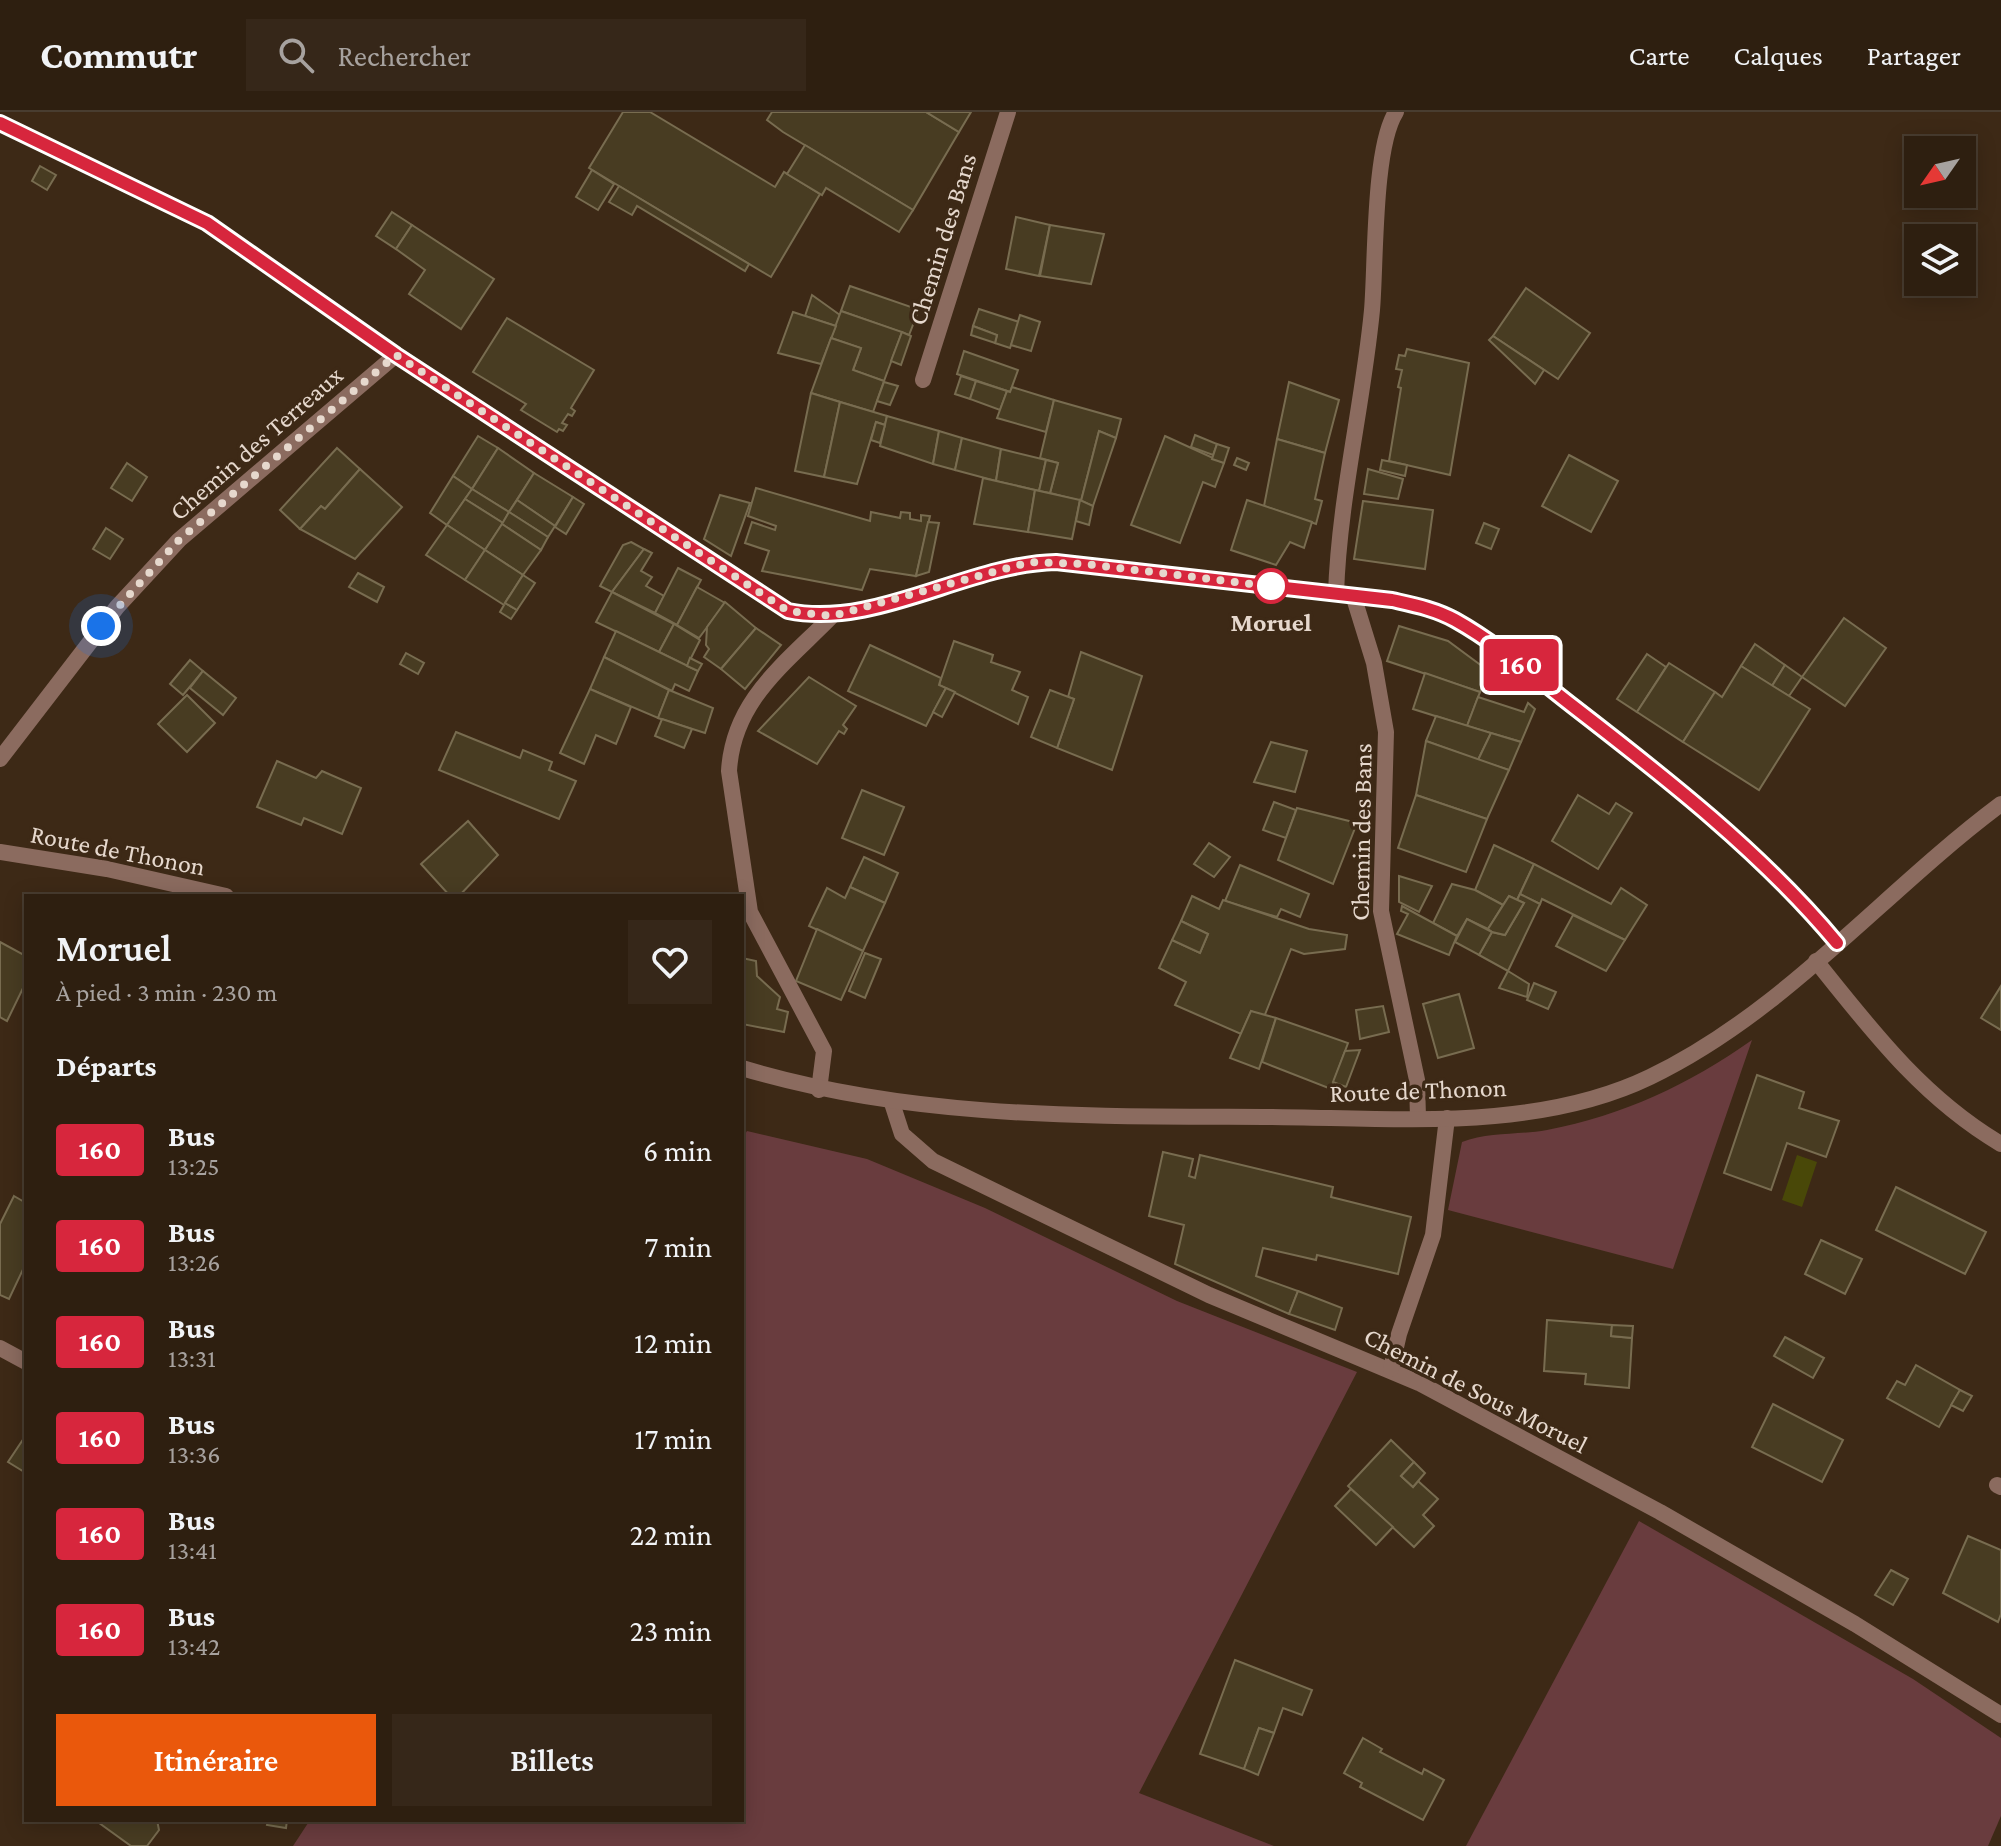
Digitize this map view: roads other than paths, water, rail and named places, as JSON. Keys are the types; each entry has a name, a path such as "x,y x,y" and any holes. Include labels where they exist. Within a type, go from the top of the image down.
{"street":[{"name":"Chemin des Bans","path":"923,380 1008,112"},
{"name":"Chemin des Bans","path":"1396,112 1387,142 1377,207 1372,309 1340,541 1345,595 1374,663 1386,732 1381,911 1417,1080 1418,1118"},
{"path":"0,123 207,223 396,355 768,601 788,611 832,616 1030,562 1086,564 1423,606 1481,635 1664,779 1782,883 1837,943"},
{"name":"Chemin des Terreaux","path":"0,759 93,635 179,540 396,355"},
{"path":"819,1090 824,1051 750,912 729,771 730,751 743,711 832,616"},
{"name":"Route de Thonon","path":"744,1069 819,1090 892,1103 1071,1116 1447,1118 1569,1103 1647,1078 1719,1038 1816,961 2001,804"},
{"name":"Route de Thonon","path":"0,852 107,869 217,894"},
{"path":"1816,961 1909,1074 1949,1109 2001,1144"},
{"name":"Chemin de Sous Moruel","path":"892,1103 897,1124 909,1143 955,1173 1209,1295 1391,1369 1660,1512 1855,1624 2001,1715"},
{"path":"1391,1369 1399,1334 1433,1235 1447,1118"},
{"path":"0,1348 24,1361"}],"place":[{"name":"Moruel","path":"1271,586"}]}
